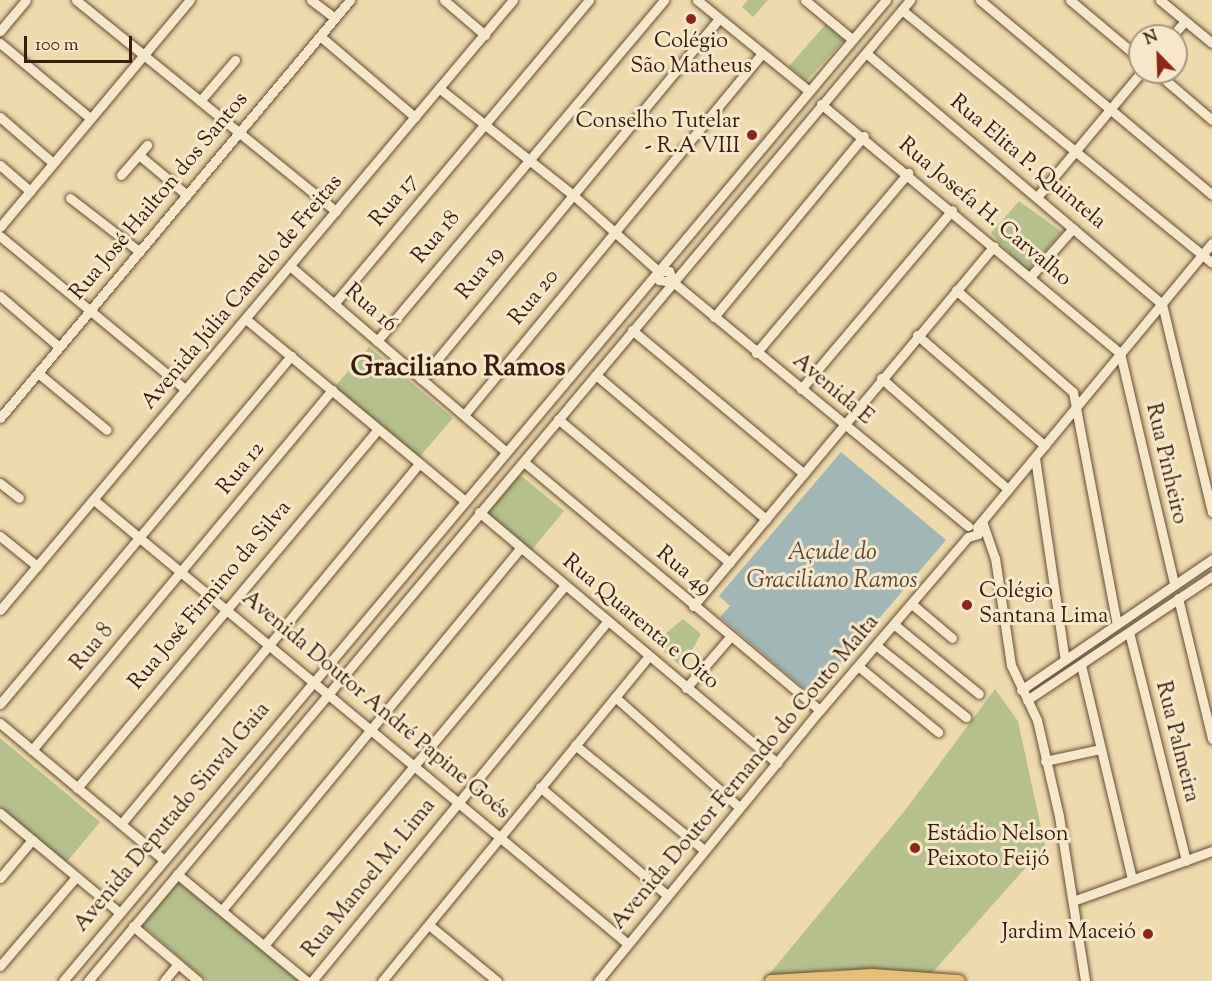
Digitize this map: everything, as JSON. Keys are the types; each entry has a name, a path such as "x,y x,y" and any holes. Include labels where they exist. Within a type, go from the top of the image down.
{"main road":[{"path":"771,981 871,975 959,981"}],"street":[{"path":"0,31 26,0"},
{"path":"76,0 336,211"},
{"path":"0,226 190,0"},
{"path":"311,0 335,18"},
{"name":"Rua José Hailton dos Santos","path":"0,418 350,0"},
{"path":"444,0 485,34"},
{"name":"Avenida Júlia Camelo de Freitas","path":"0,609 247,320 513,0"},
{"name":"Rua 17","path":"334,304 589,0"},
{"name":"Rua 18","path":"377,340 664,0"},
{"path":"697,0 809,91"},
{"name":"Avenida Deputado Sinval Gaia","path":"63,981 886,0"},
{"name":"Avenida Deputado Sinval Gaia","path":"88,981 910,0"},
{"path":"980,0 1112,107 1212,195"},
{"path":"1070,0 1128,48"},
{"path":"1160,0 1212,43"},
{"path":"808,1 853,39"},
{"path":"902,10 1074,151 1199,258 1212,263"},
{"name":"Rua 19","path":"421,379 719,19"},
{"path":"320,36 416,117"},
{"path":"0,43 90,118"},
{"name":"Rua Elita P. Quintela","path":"866,53 1162,304"},
{"name":"Rua 20","path":"464,415 762,54"},
{"path":"200,101 235,60"},
{"path":"831,67 843,78"},
{"path":"1037,197 1131,84"},
{"path":"1170,84 1212,120"},
{"name":"Avenida E","path":"439,88 572,194 658,271 669,271 673,282 845,426 976,525"},
{"name":"Rua Josefa H. Carvalho","path":"821,104 864,136 1120,353"},
{"path":"0,117 53,163"},
{"path":"714,317 864,136"},
{"path":"121,175 147,145"},
{"path":"139,155 187,195"},
{"path":"0,165 30,191"},
{"path":"756,353 908,173"},
{"path":"70,198 140,252"},
{"path":"801,389 952,210"},
{"path":"1030,277 1073,228"},
{"path":"0,236 88,313 186,390"},
{"name":"Avenida Doutor Fernando do Couto Malta","path":"599,980 820,710 896,626 969,537 978,534 976,525 1035,458 1077,404 1212,243"},
{"path":"693,606 845,426 881,378 994,246"},
{"name":"Rua 16","path":"290,267 505,452"},
{"path":"956,290 1073,392 1117,624"},
{"path":"0,296 59,347"},
{"path":"1162,304 1212,512"},
{"path":"247,320 465,501"},
{"path":"632,330 804,474"},
{"path":"917,335 1045,446"},
{"name":"Rua Pinheiro","path":"1120,353 1174,584"},
{"path":"0,704 291,356"},
{"path":"38,372 107,430"},
{"path":"596,375 766,519"},
{"path":"881,378 1008,489"},
{"name":"Rua 12","path":"183,572 332,390"},
{"path":"558,419 730,562"},
{"name":"Rua José Firmino da Silva","path":"77,788 226,607 377,430"},
{"path":"1035,458 1065,660"},
{"name":"Rua 49","path":"524,462 693,606 820,710"},
{"path":"121,824 419,464"},
{"path":"485,478 498,490"},
{"path":"0,483 19,498"},
{"name":"Avenida Doutor André Papine Goés","path":"94,500 373,728 628,945"},
{"name":"Rua Quarenta e Oito","path":"479,512 648,657 777,763"},
{"path":"976,525 995,558 1011,665 1027,700 1045,761 1083,947 1085,981"},
{"path":"0,536 37,566"},
{"path":"222,910 520,549"},
{"path":"1021,690 1212,559"},
{"name":"Rua 8","path":"32,750 183,572"},
{"path":"1027,700 1212,576"},
{"path":"266,943 565,585"},
{"path":"1178,598 1212,740"},
{"path":"913,605 952,638"},
{"name":"Rua Manoel M. Lima","path":"310,981 608,621"},
{"path":"896,626 979,694"},
{"name":"Rua Palmeira","path":"1129,632 1186,861"},
{"path":"686,688 730,637"},
{"path":"877,646 966,717"},
{"path":"382,981 648,657"},
{"path":"1081,665 1132,879"},
{"path":"858,666 938,732"},
{"path":"615,697 739,807"},
{"path":"0,723 164,860"},
{"path":"575,745 704,850"},
{"path":"1045,761 1100,749"},
{"path":"540,787 667,895"},
{"path":"0,813 120,913"},
{"path":"0,879 32,840"},
{"path":"1073,901 1212,851"},
{"path":"177,874 266,943 310,981"},
{"path":"0,966 76,876"},
{"path":"143,886 158,897"},
{"path":"429,925 497,981"},
{"path":"133,927 198,981"},
{"path":"164,981 178,964"}],"green space":[{"path":"748,0 768,0 753,17 742,7"},
{"path":"826,24 844,40 806,81 789,66"},
{"path":"1019,201 1062,232 1027,272 991,233"},
{"path":"369,347 453,418 416,461 332,390"},
{"path":"519,474 564,511 530,552 487,513"},
{"path":"683,619 701,634 682,667 654,643"},
{"path":"995,689 1018,721 1045,846 932,973 828,970 766,978 906,809"},
{"path":"0,738 100,822 66,863 0,807"},
{"path":"179,878 302,981 207,981 140,923"}],"water":[{"name":"Açude do Graciliano Ramos","path":"841,452 946,540 813,696 720,617 730,606 719,596"}],"place":[{"name":"Colégio São Matheus","path":"691,19"},
{"name":"Conselho Tutelar - R.A VIII","path":"752,135"},
{"name":"Colégio Santana Lima","path":"967,605"},
{"name":"Estádio Nelson Peixoto Feijó","path":"915,848"},
{"name":"Jardim Maceió","path":"1148,934"}],"district":[{"name":"Graciliano Ramos","path":"458,368"}]}
